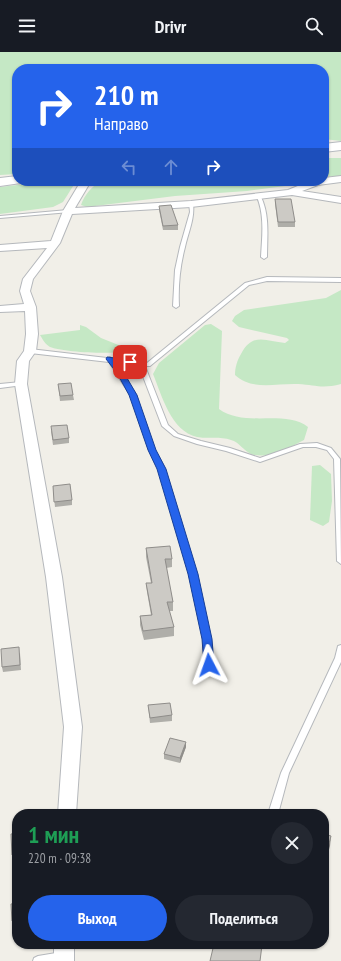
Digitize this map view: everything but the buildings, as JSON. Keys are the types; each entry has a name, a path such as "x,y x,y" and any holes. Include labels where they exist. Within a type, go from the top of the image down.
{"main road":[{"path":"329,147 341,146"},
{"path":"0,182 12,181"}],"street":[{"path":"329,180 341,179"},
{"path":"67,809 73,727 54,577 21,384 23,361 30,351 32,334 30,307 25,291 28,278 45,258 55,243 68,211 83,186"},
{"path":"68,211 191,204 259,197 292,192 306,186"},
{"path":"292,192 341,200"},
{"path":"0,248 38,246 55,243"},
{"path":"0,309 30,307"}],"lane":[{"path":"259,197 262,203 264,217 264,257"},
{"path":"176,306 175,288 178,264 192,212 191,204"},
{"path":"0,217 68,211"},
{"path":"30,351 110,359 148,365 247,284 267,279 341,280"},
{"path":"110,359 133,395 152,450 162,469 193,574 207,639 209,665"},
{"path":"141,364 165,426 176,436 199,444 228,449 260,460 302,446 317,445 329,449 337,459 341,561"},
{"path":"0,386 21,384"},
{"path":"274,809 285,773 339,658 341,648"},
{"path":"38,961 64,954"}],"green space":[{"path":"0,52 341,52 341,141 329,140 329,64 12,64 12,174 0,175"},
{"path":"329,158 341,158 341,177 329,176"},
{"path":"12,186 73,186 63,202 53,207 0,214 0,187"},
{"path":"94,186 285,186 247,191 175,196 87,207 81,205"},
{"path":"341,290 341,384 324,386 298,384 257,385 242,380 235,375 238,359 245,347 250,343 255,340 266,340 285,343 289,340 287,338 239,327 232,321 235,316 244,310 326,298"},
{"path":"211,324 222,331 219,409 229,414 241,417 277,418 299,422 308,427 304,440 285,450 271,454 258,455 248,453 237,443 231,440 223,438 197,437 180,428 164,402 153,374 159,363 205,325"},
{"path":"80,325 86,327 101,338 126,348 125,351 99,353 56,349 47,345 40,335 80,330"},
{"path":"320,465 331,474 332,501 329,522 323,526 310,520 312,466"}],"route":[{"path":"130,362 110,359 133,395 152,450 162,469 193,574 207,639 209,665"}]}
